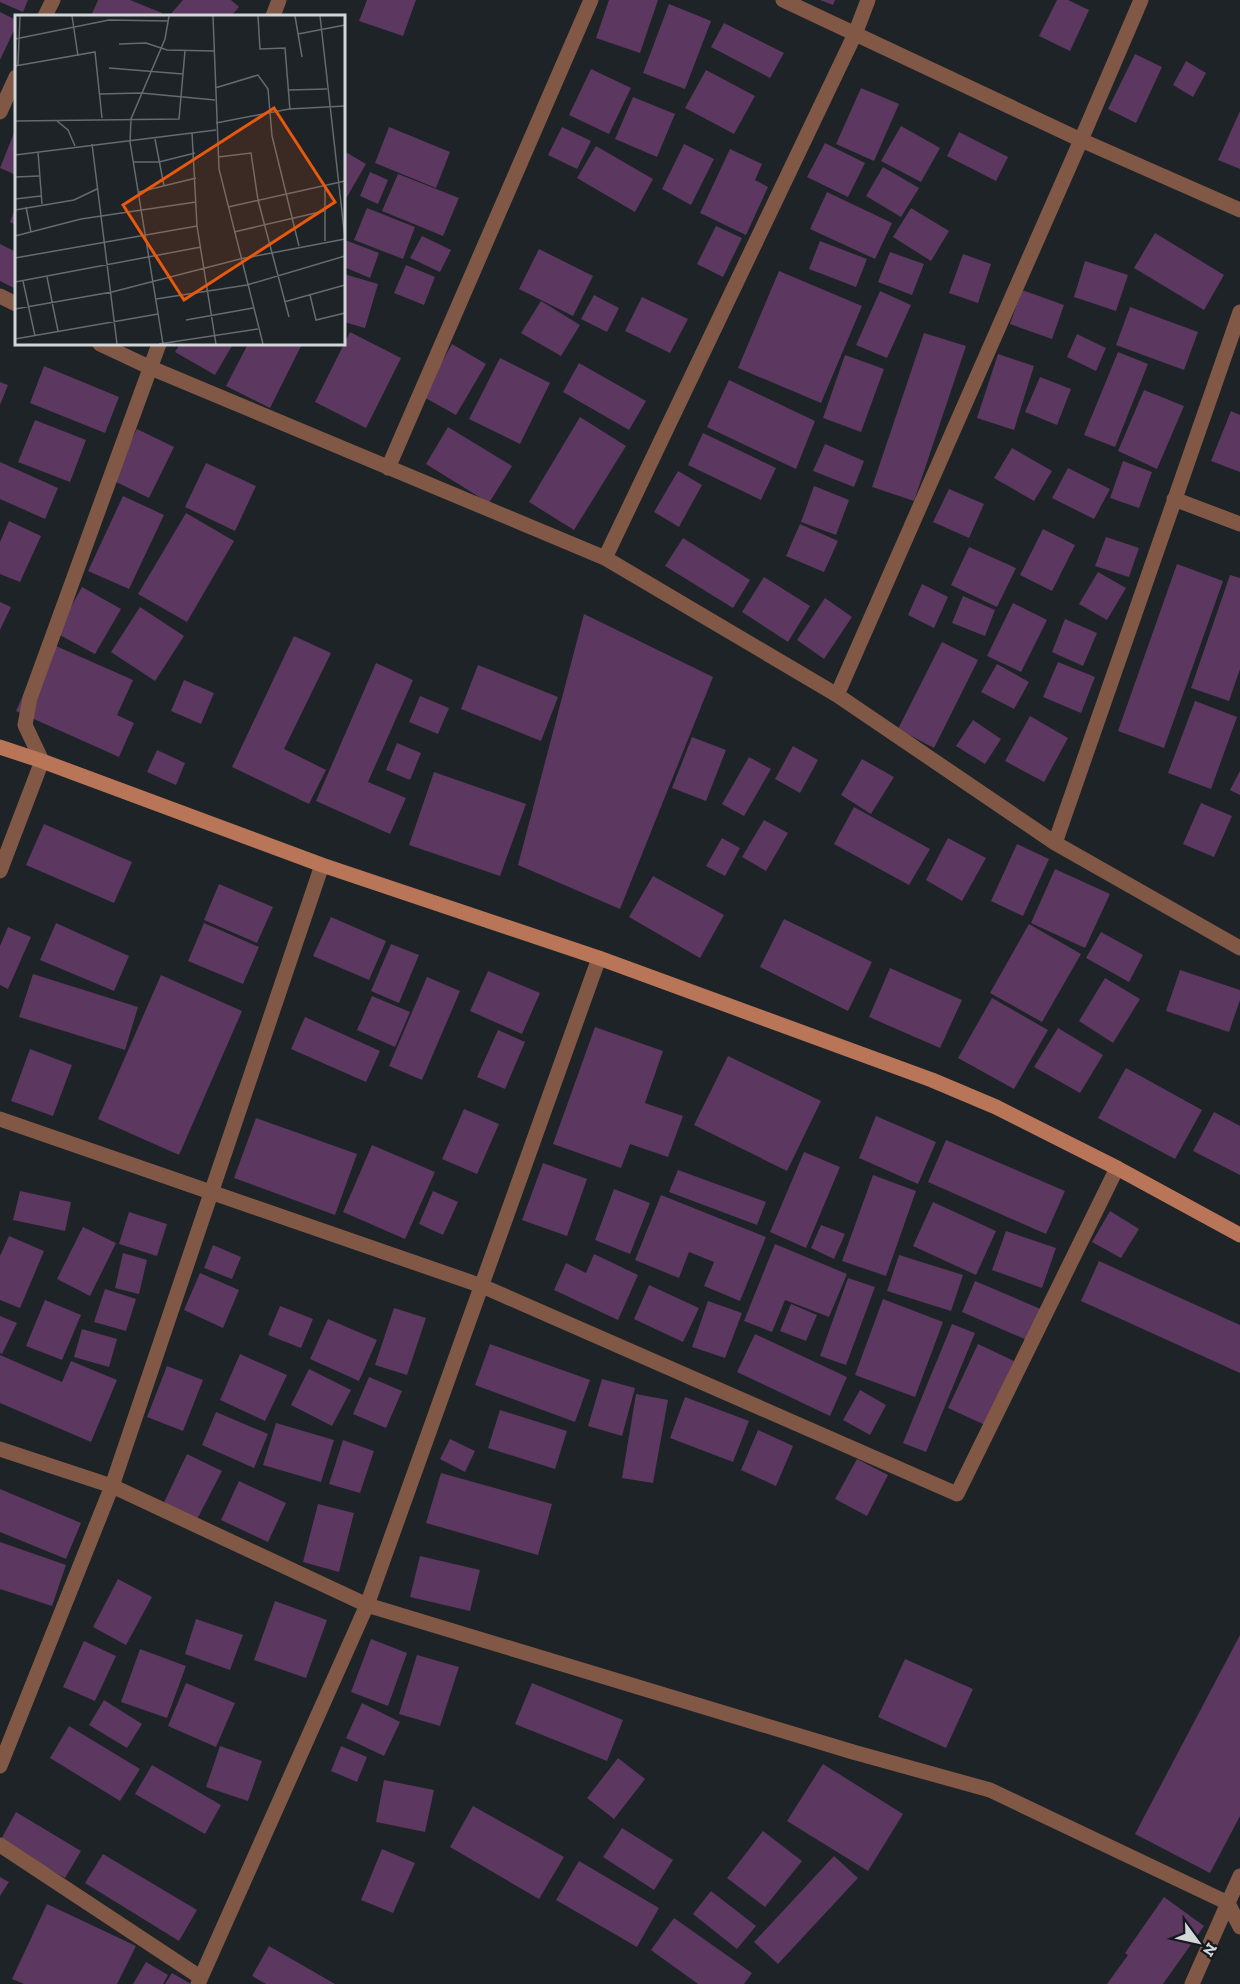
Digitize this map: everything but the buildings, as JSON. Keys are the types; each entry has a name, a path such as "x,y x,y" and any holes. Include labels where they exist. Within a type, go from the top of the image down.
{"main road":[{"path":"0,747 322,866 599,958 932,1080 996,1107 1117,1168 1240,1235"}],"street":[{"path":"46,15 53,0"},
{"path":"273,15 279,0"},
{"path":"388,468 591,0"},
{"path":"783,0 1081,140 1240,210"},
{"path":"605,558 855,34 868,0"},
{"path":"837,695 1081,140 1140,0"},
{"path":"0,112 15,79"},
{"path":"0,296 15,304"},
{"path":"1055,843 1240,312"},
{"path":"102,345 151,368 605,558 837,695 1055,843 1240,948"},
{"path":"0,871 42,761 25,725 30,698 159,345"},
{"path":"1174,499 1240,524"},
{"path":"0,1766 112,1486 322,866"},
{"path":"0,1845 199,1981 367,1605 599,958"},
{"path":"0,1119 483,1286 957,1494 1117,1168"},
{"path":"0,1449 112,1486 367,1605 853,1752 990,1790 1228,1903 1240,1927"},
{"path":"1192,1984 1240,1876"}]}
